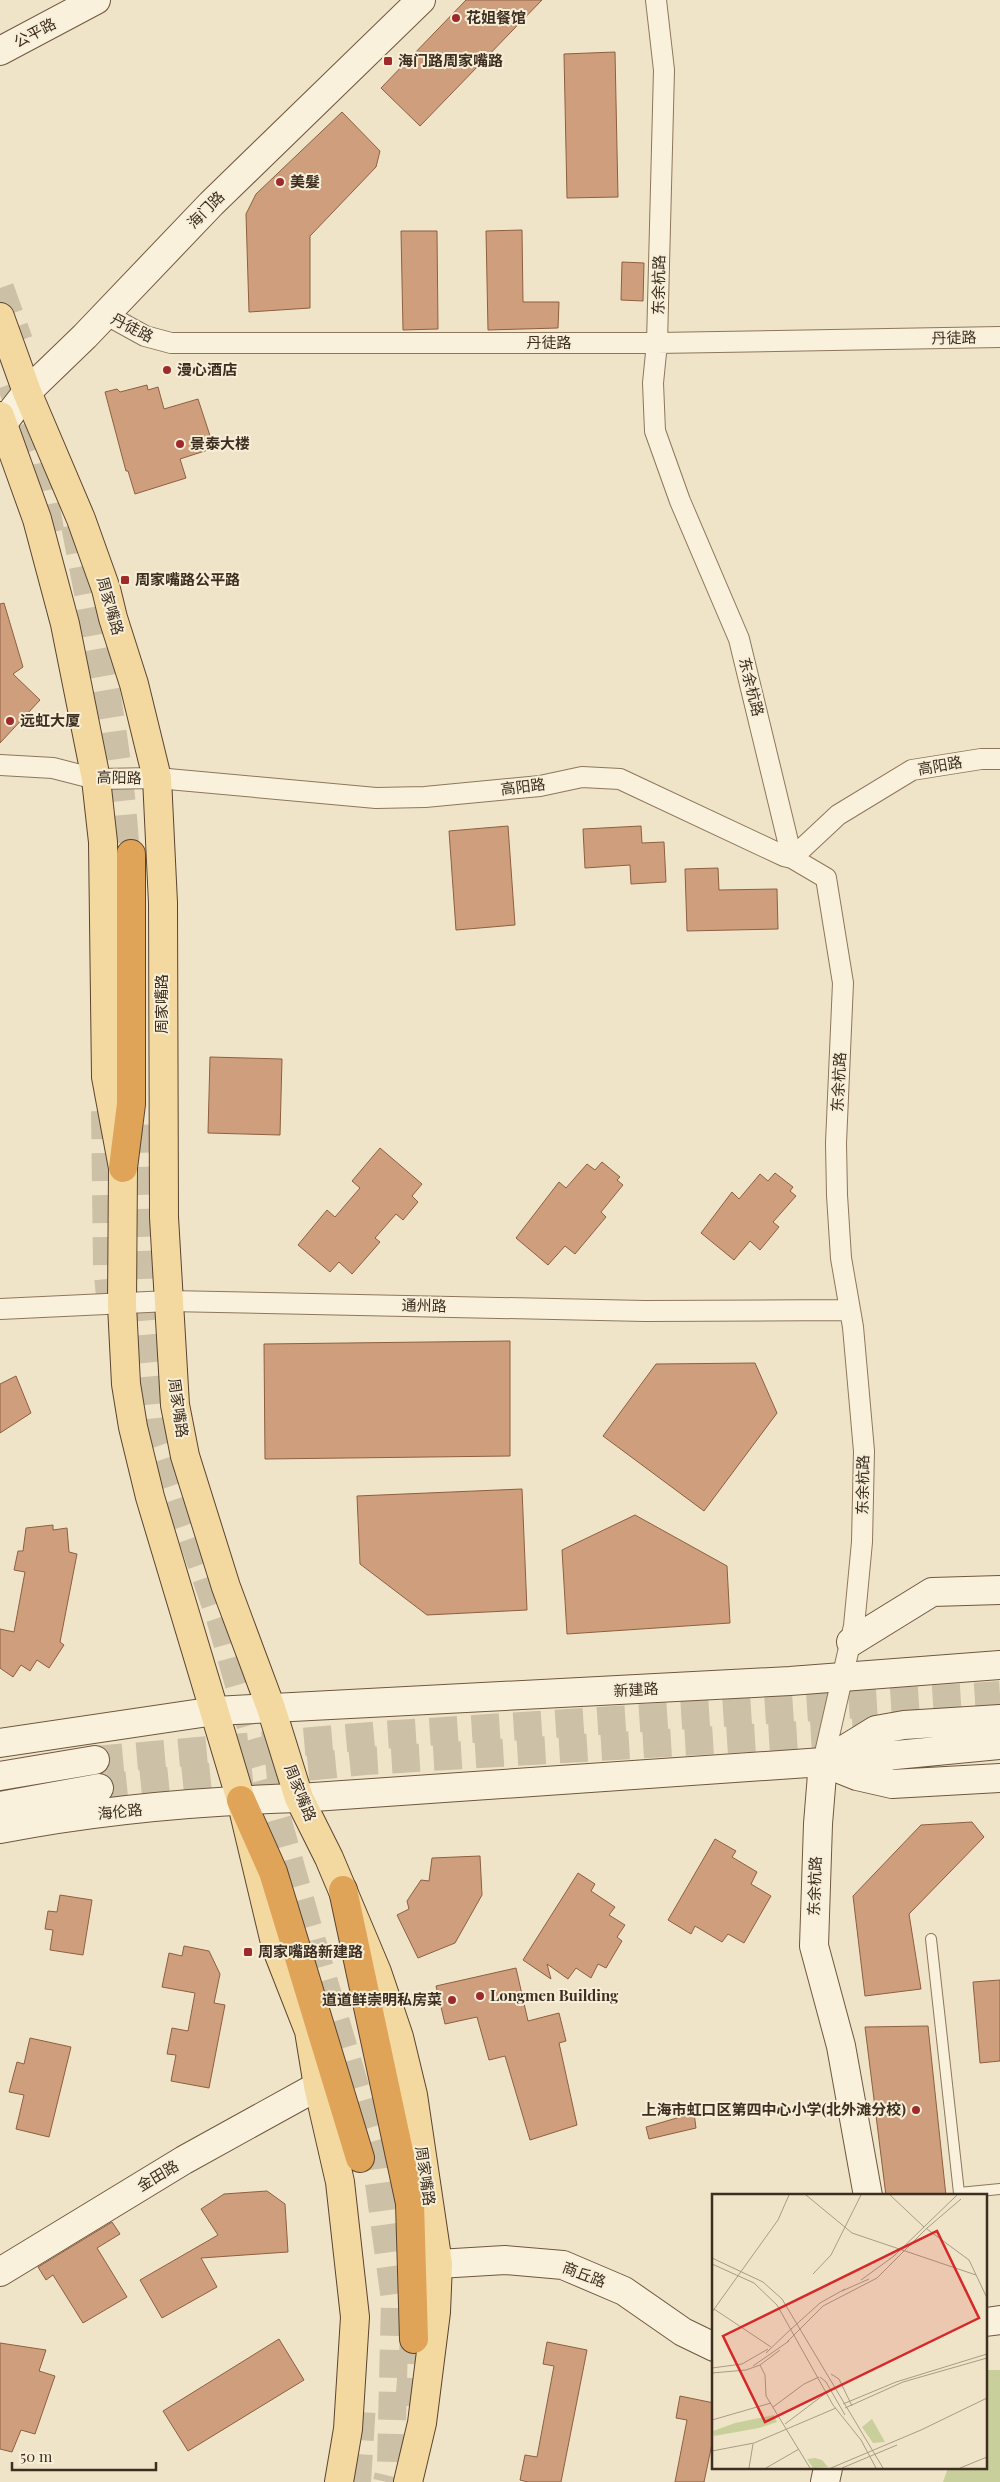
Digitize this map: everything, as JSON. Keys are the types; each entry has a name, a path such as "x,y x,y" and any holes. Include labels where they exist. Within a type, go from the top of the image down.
{"highway":[{"path":"123,1168 131,1104 131,854"},
{"path":"241,1800 273,1872 360,2158"},
{"path":"343,1890 410,2203 414,2339"}],"main road":[{"name":"公平路","path":"0,51 96,0"},
{"name":"海门路","path":"1,422 26,392 105,314 211,204 421,0"},
{"name":"周家嘴路","path":"0,317 26,392 81,519 106,589 134,684 157,778 163,903 164,1217 175,1405 185,1456 226,1587 271,1708 299,1798 329,1858 377,1972 399,2037 413,2095 438,2264 436,2312 422,2423 408,2482"},
{"path":"1,422 37,519 65,624 96,778 103,842 106,1076 123,1168 122,1305 126,1384 133,1427 150,1497 241,1800 276,1947 309,2031 318,2086 340,2182 355,2317 348,2429 339,2482"},
{"path":"851,1642 932,1592 1000,1590"},
{"name":"新建路","path":"215,1711 731,1685 1000,1665"},
{"path":"0,1743 144,1720 215,1711"},
{"path":"823,1762 876,1730 904,1725 1000,1719"},
{"path":"299,1798 823,1762 1000,1745"},
{"path":"0,1776 95,1760"},
{"path":"823,1762 857,1776 892,1784 1000,1778"},
{"name":"东余杭路","path":"823,1762 818,1824 814,1946 841,2046 868,2194"},
{"path":"0,1806 99,1788"},
{"name":"海伦路","path":"0,1829 42,1821 241,1800 299,1798"},
{"name":"金田路","path":"0,2272 184,2160 318,2086"},
{"name":"商丘路","path":"438,2264 505,2260 563,2265 624,2291 683,2332 712,2346"}],"street":[{"name":"东余杭路","path":"656,0 664,70 657,343 653,382 655,431 680,501 739,639 792,858 826,878 844,982 836,1143 841,1258 853,1327 864,1451 862,1542 851,1642 823,1762"},
{"name":"丹徒路","path":"105,314 145,336 171,343 657,343 1000,337"},
{"name":"高阳路","path":"0,765 53,768 96,778 157,778 376,798 425,797 540,786 582,777 620,779 784,856 792,858 838,816 912,770 981,759 1000,759"},
{"name":"通州路","path":"0,1309 122,1305 169,1301 645,1311 849,1310"}],"lane":[{"path":"931,1939 958,2193 1000,2189"}],"green space":[{"path":"988,2370 1000,2370 1000,2482 943,2482 947,2470 988,2470"}],"building":[{"path":"466,0 542,0 420,126 381,88"},
{"path":"615,52 618,197 567,198 564,54"},
{"path":"342,112 380,151 376,167 310,236 310,308 249,312 246,214 256,194"},
{"path":"522,230 523,302 559,302 558,328 488,330 486,231"},
{"path":"401,231 437,231 438,329 403,330"},
{"path":"622,262 644,263 643,301 621,300"},
{"name":"景泰大楼","path":"147,385 148,390 158,387 164,409 198,399 214,448 180,459 186,478 135,494 128,471 126,471 105,392 117,389 120,392"},
{"name":"远虹大厦","path":"4,603 23,667 13,674 40,700 0,743 0,604"},
{"path":"508,826 515,925 456,930 449,831"},
{"path":"641,826 642,843 664,842 666,882 631,884 630,865 585,868 583,829"},
{"path":"718,868 719,890 777,889 778,929 687,931 685,869"},
{"path":"210,1057 282,1059 280,1135 208,1133"},
{"path":"380,1148 422,1184 412,1196 418,1202 403,1220 396,1214 375,1238 380,1242 352,1274 339,1262 330,1272 298,1245 327,1210 335,1217 360,1188 352,1181"},
{"path":"602,1162 620,1177 617,1180 623,1185 601,1212 606,1217 575,1254 565,1246 548,1265 516,1238 559,1182 566,1188 587,1164 595,1170"},
{"path":"775,1173 793,1187 790,1191 796,1196 773,1222 779,1227 760,1250 750,1241 734,1260 701,1233 732,1192 739,1199 760,1174 768,1181"},
{"path":"510,1341 510,1456 265,1459 264,1344"},
{"path":"755,1363 777,1413 704,1511 603,1436 656,1364"},
{"path":"16,1376 31,1413 0,1433 0,1384"},
{"path":"522,1489 527,1610 427,1615 360,1564 357,1496"},
{"path":"635,1515 727,1566 730,1623 567,1634 562,1550"},
{"path":"53,1525 53,1530 67,1528 69,1552 77,1554 60,1642 64,1645 49,1668 37,1660 30,1671 21,1665 13,1677 0,1668 0,1629 14,1632 25,1572 14,1570 18,1551 23,1551 26,1528"},
{"path":"972,1822 984,1837 909,1914 921,1989 865,1996 853,1896 921,1825"},
{"path":"715,1839 736,1851 732,1857 757,1872 751,1884 771,1896 744,1943 728,1934 722,1942 695,1926 691,1934 668,1920"},
{"path":"480,1856 482,1895 455,1943 418,1958 397,1915 409,1909 407,1901 421,1880 429,1881 432,1858"},
{"path":"578,1873 595,1884 591,1891 615,1907 609,1915 625,1925 617,1937 622,1941 606,1968 598,1964 591,1978 576,1968 568,1979 547,1964 551,1979 523,1960"},
{"path":"60,1895 92,1900 83,1955 50,1950 53,1930 45,1929 48,1911 57,1912"},
{"path":"184,1946 209,1951 220,1974 214,2003 225,2005 209,2088 171,2081 176,2055 167,2054 172,2028 188,2031 195,1993 162,1987 169,1953 182,1956"},
{"path":"516,1968 528,2021 559,2013 566,2041 559,2043 577,2125 530,2140 505,2056 489,2060 477,2017 445,2024 436,1986"},
{"path":"1000,1980 1000,2061 980,2063 973,1982"},
{"path":"928,2026 946,2194 886,2194 865,2027"},
{"path":"30,2038 71,2047 49,2137 16,2129 24,2095 9,2092 17,2062 24,2064"},
{"path":"694,2113 696,2128 649,2139 646,2127"},
{"path":"267,2191 285,2204 288,2252 201,2258 217,2287 162,2318 140,2280 218,2235 201,2209 224,2194"},
{"path":"112,2222 120,2234 97,2248 127,2297 83,2323 53,2275 46,2280 38,2267"},
{"path":"279,2339 304,2380 188,2451 163,2411"},
{"path":"547,2342 587,2350 561,2482 528,2482 520,2480 525,2455 537,2457 554,2366 543,2364"},
{"path":"0,2343 46,2350 39,2371 55,2376 35,2434 21,2430 12,2452 0,2449"},
{"path":"680,2396 712,2403 712,2444 704,2482 675,2482 687,2420 676,2418"}],"tunnel":[{"path":"0,288 19,341"},
{"path":"11,384 36,455 51,535"},
{"path":"75,525 115,746 125,835 127,880"},
{"path":"105,1111 107,1266 112,1316"},
{"path":"136,1125 142,1298 154,1426 220,1618 313,1945 375,2154 395,2300 391,2464 387,2482"},
{"path":"95,1760 381,1735 1000,1695"},
{"path":"99,1788 365,1761 883,1730"},
{"path":"409,2406 414,2339"},
{"path":"357,2482 362,2404"}],"place":[{"name":"花姐餐馆","path":"456,18"},
{"name":"海门路周家嘴路","path":"388,61"},
{"name":"美髮","path":"280,182"},
{"name":"漫心酒店","path":"167,370"},
{"name":"景泰大楼","path":"180,444"},
{"name":"周家嘴路公平路","path":"125,580"},
{"name":"远虹大厦","path":"10,721"},
{"name":"周家嘴路新建路","path":"248,1952"},
{"name":"Longmen Building","path":"480,1996"},
{"name":"道道鲜崇明私房菜","path":"452,2000"},
{"name":"上海市虹口区第四中心小学(北外滩分校)","path":"916,2110"}]}
